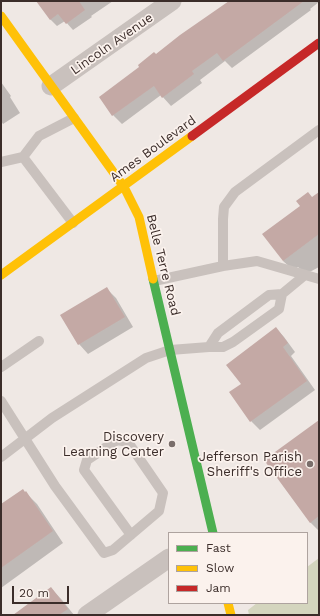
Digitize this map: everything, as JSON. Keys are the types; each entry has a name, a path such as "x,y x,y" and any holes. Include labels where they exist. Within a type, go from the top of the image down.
{"street":[{"name":"Lincoln Avenue","path":"51,86 172,1"},
{"name":"Belle Terre Road","path":"1,16 124,187 139,217 210,531"},
{"name":"Ames Boulevard","path":"1,275 124,187 319,43"},
{"path":"87,615 168,559"},
{"path":"228,604 231,615"}],"lane":[{"path":"1,162 23,157 39,136 74,118"},
{"path":"223,266 222,234 224,207 235,192 319,130"},
{"path":"23,157 72,223"},
{"path":"154,281 223,266 257,261 319,279"},
{"path":"209,347 218,333 269,295 282,294 305,275"},
{"path":"1,457 52,418 146,358 170,350 223,347 233,342 279,309 282,294"},
{"path":"1,367 39,341"},
{"path":"1,401 24,440 55,486 104,553 113,550 159,512 163,493 128,442 117,440 87,460 84,470 131,535"}],"green space":[{"path":"319,558 319,615 249,615 248,610 256,604 308,604 308,566"}],"building":[{"path":"36,1 79,1 85,10 66,24 58,14 50,20"},
{"path":"229,1 304,1 223,61 217,53 192,71 194,74 162,98 154,86 112,116 99,97 139,67 138,65 154,52 156,54 180,35"},
{"path":"308,192 312,197 319,192 319,234 283,261 262,234 300,206 296,201"},
{"path":"107,287 125,317 78,345 60,315"},
{"path":"276,327 288,343 283,347 307,381 250,422 229,392 241,384 226,365"},
{"path":"319,420 319,516 310,523 264,460"},
{"path":"23,489 25,492 26,491 53,531 1,568 1,504"},
{"path":"51,587 68,609 59,615 13,615"}],"traffic: fast":[{"path":"153,279 213,532"}],"traffic: slow":[{"path":"1,16 124,187 139,217 153,279"},
{"path":"1,275 192,136"},
{"path":"228,604 231,615"}],"traffic: jam":[{"path":"192,136 319,43"}],"place":[{"name":"Discovery Learning Center","path":"172,444"},
{"name":"Jefferson Parish Sheriff's Office","path":"310,464"}]}
